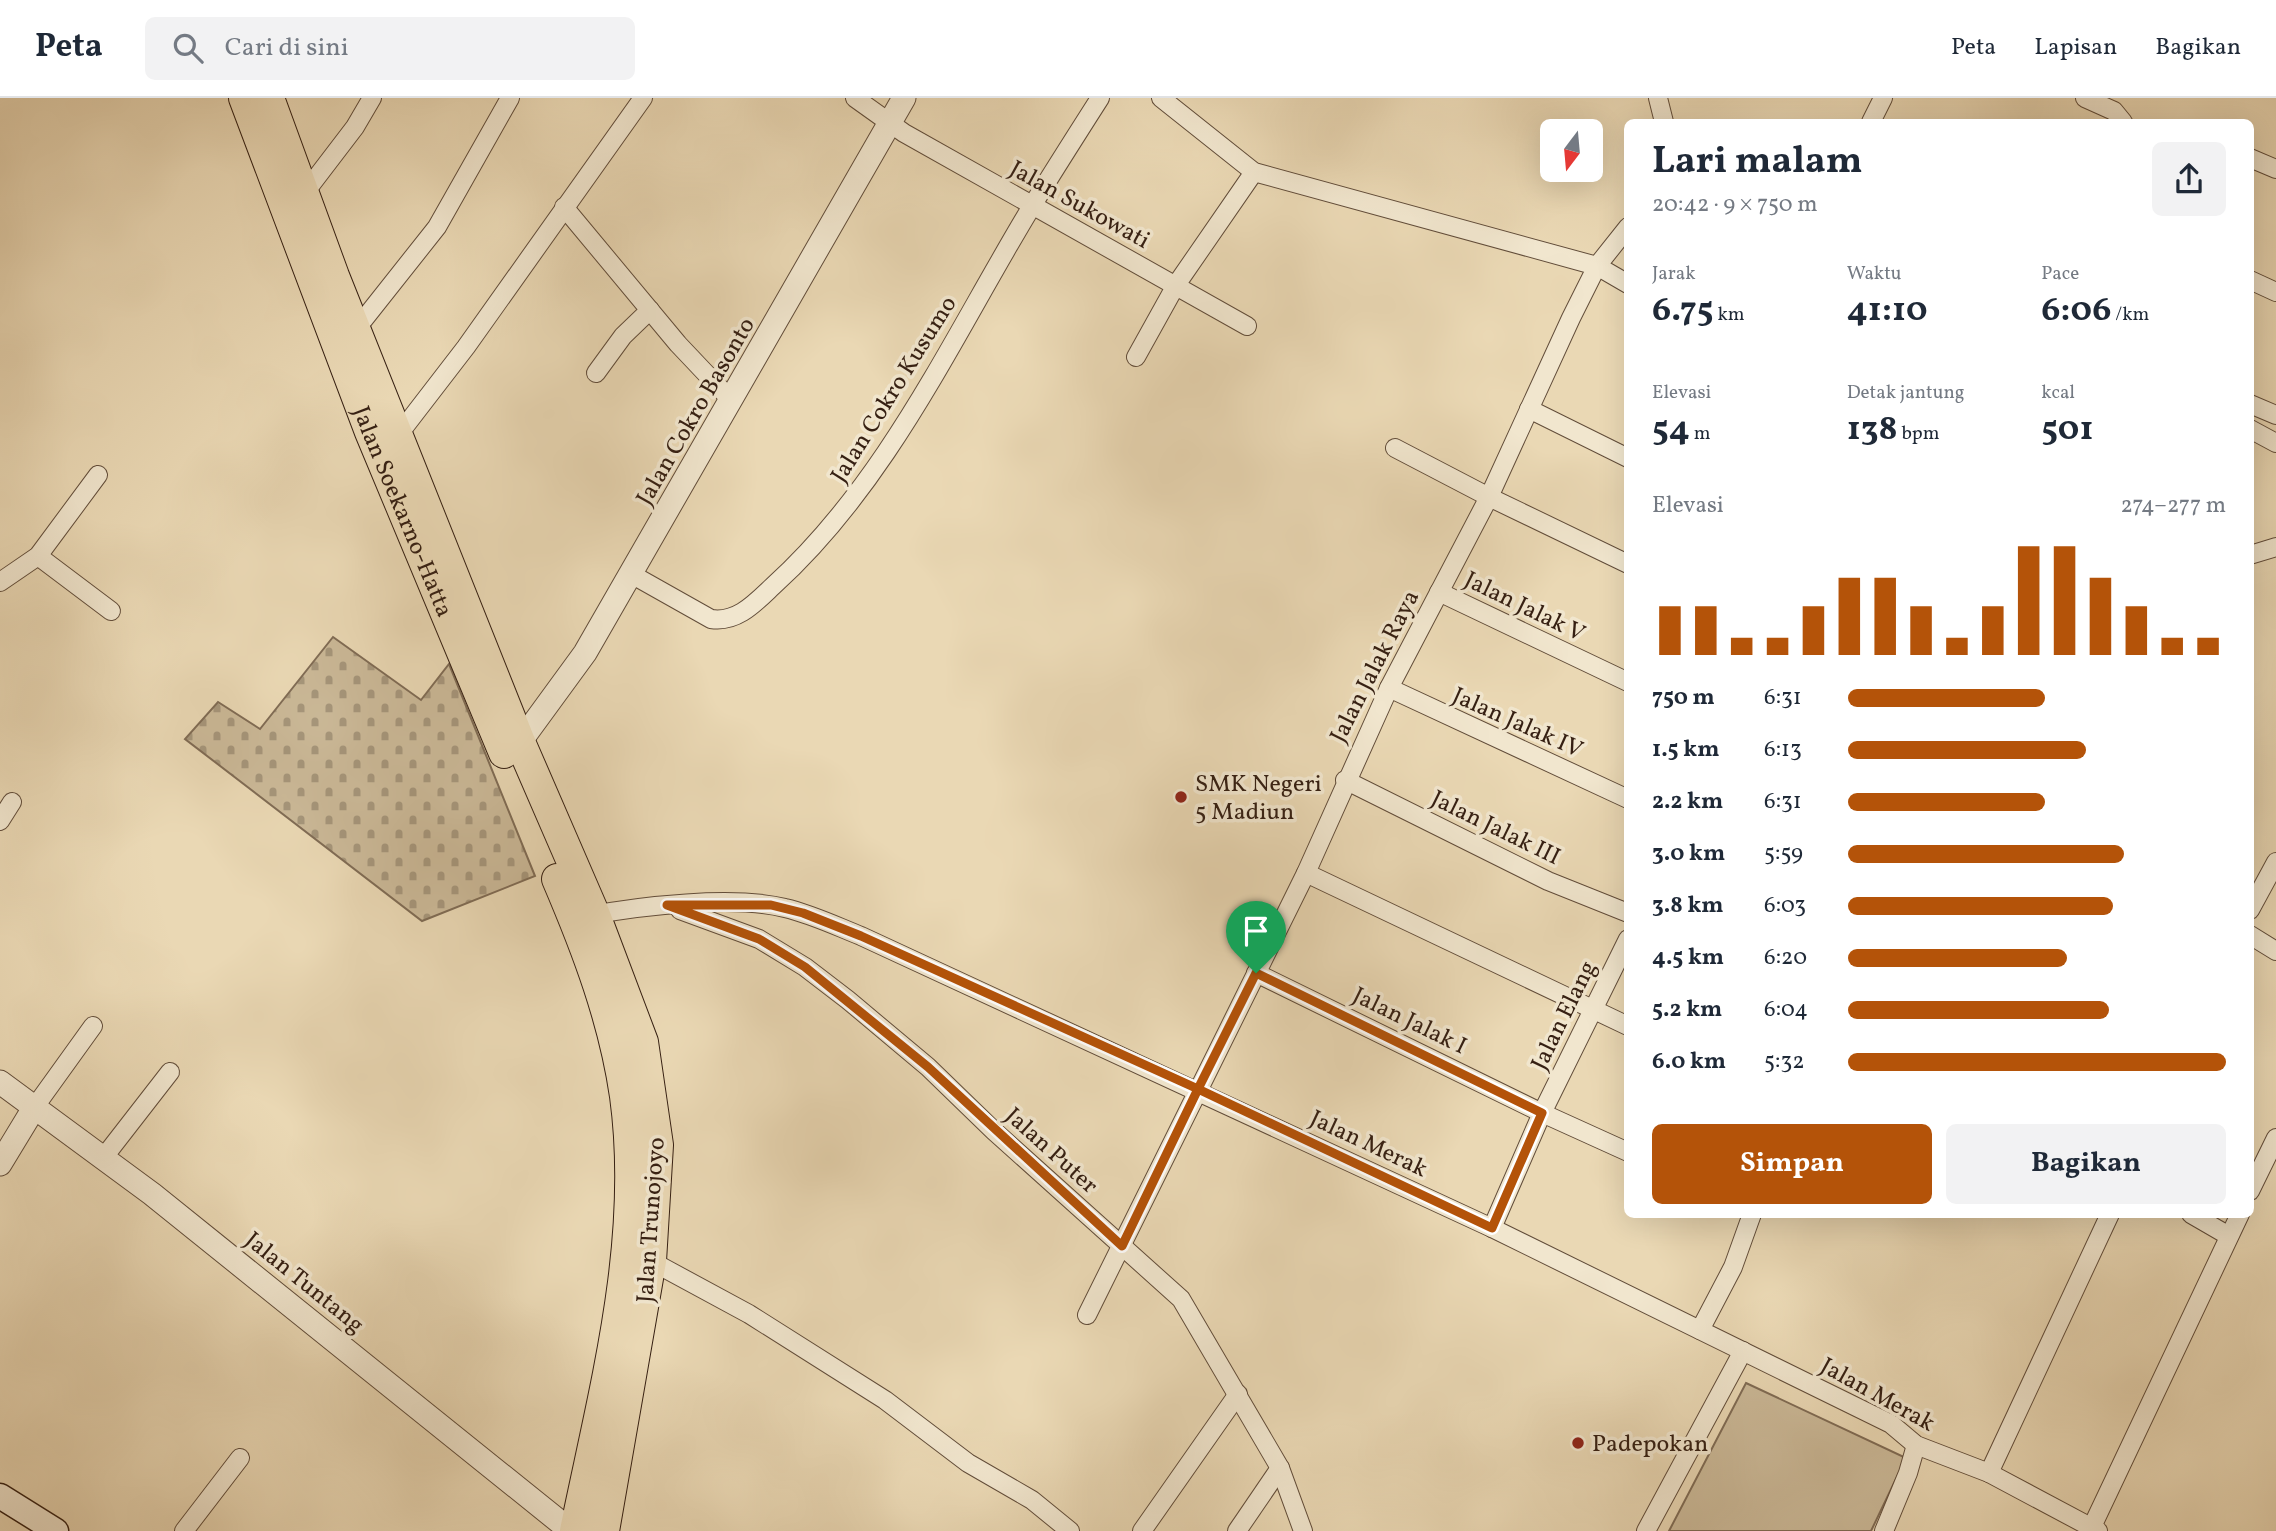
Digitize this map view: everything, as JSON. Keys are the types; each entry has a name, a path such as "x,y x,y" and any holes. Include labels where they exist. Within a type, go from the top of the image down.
{"highway":[{"name":"Jalan Soekarno-Hatta","path":"244,98 357,328 520,742 584,917"},
{"name":"Jalan Soekarno-Hatta","path":"269,98 295,202 399,504 584,917"},
{"name":"Jalan Trunojoyo","path":"584,917 643,1042 658,1145 651,1261 604,1531"},
{"name":"Jalan Trunojoyo","path":"573,1531 612,1349 631,1217 625,1098 618,1056 584,917"}],"main road":[{"path":"0,1496 27,1523 56,1531"}],"street":[{"path":"295,202 355,127 372,98"},
{"path":"357,328 437,227 510,98"},
{"path":"399,434 466,347 643,98"},
{"name":"Jalan Sukowati","path":"855,98 890,124 1247,326"},
{"name":"Jalan Cokro Basonto","path":"520,742 585,653 904,98"},
{"name":"Jalan Cokro Kusumo","path":"631,574 711,619 722,621 732,619 799,563 874,473 1032,206 1100,98"},
{"path":"1161,98 1254,172 1597,266 1624,282"},
{"path":"1658,98 1663,119"},
{"path":"1872,119 1882,98"},
{"path":"2085,98 2115,111 2121,119"},
{"path":"2254,160 2276,169"},
{"path":"1136,357 1175,285 1254,172"},
{"path":"564,208 731,400"},
{"name":"Jalan Jalak Raya","path":"1087,1315 1306,873 1388,688 1489,497 1597,266 1624,234"},
{"path":"2254,281 2276,292"},
{"path":"596,373 623,336 650,310"},
{"path":"2254,406 2276,415"},
{"path":"1529,409 1624,455"},
{"path":"2254,431 2276,443"},
{"path":"1395,447 1489,497 1624,562"},
{"path":"0,582 37,556 98,475"},
{"path":"2254,554 2276,547"},
{"path":"37,556 111,611"},
{"name":"Jalan Jalak V","path":"1439,592 1624,680"},
{"name":"Jalan Jalak IV","path":"1388,688 1624,797"},
{"name":"Jalan Jalak III","path":"1345,780 1548,881 1624,911"},
{"path":"0,821 12,802"},
{"path":"2254,903 2276,862"},
{"path":"1306,873 1624,1024"},
{"name":"Jalan Merak","path":"584,917 667,905 771,905 803,913 911,958 1198,1089 1492,1228 1891,1424 1916,1445 1989,1473 2093,1530"},
{"name":"Jalan Puter","path":"667,905 759,939 805,967 928,1067 1181,1299 1280,1468 1303,1531"},
{"path":"2254,937 2276,951"},
{"name":"Jalan Elang","path":"1492,1228 1542,1113 1624,947"},
{"name":"Jalan Jalak I","path":"1256,973 1624,1150"},
{"path":"0,1164 34,1108 93,1026"},
{"path":"104,1157 170,1072"},
{"name":"Jalan Tuntang","path":"0,1082 104,1157 573,1531"},
{"path":"2254,1183 2276,1138"},
{"path":"1700,1330 1732,1267 1750,1218"},
{"path":"1989,1473 2108,1218"},
{"path":"2198,1218 2230,1236"},
{"path":"2093,1530 2238,1218"},
{"path":"651,1261 749,1314 885,1400 968,1464 1032,1500 1070,1531"},
{"path":"1646,1531 1743,1351"},
{"path":"1142,1531 1238,1394"},
{"path":"1884,1531 1908,1474 1916,1445"},
{"path":"184,1531 240,1458"},
{"path":"1237,1531 1280,1468"}],"green space":[{"path":"333,637 421,700 449,664 535,876 422,921 185,739 218,702 260,729"},
{"path":"1746,1383 1906,1458 1871,1531 1669,1531"}],"place":[{"name":"SMK Negeri 5 Madiun","path":"1181,797"},
{"name":"Padepokan","path":"1578,1443"}],"route":[{"path":"1256,973 1198,1089 1010,1002 803,913 771,905 667,905 759,939 805,967 928,1067 994,1131 1122,1246 1198,1089 1492,1228 1542,1113 1256,973"}]}
